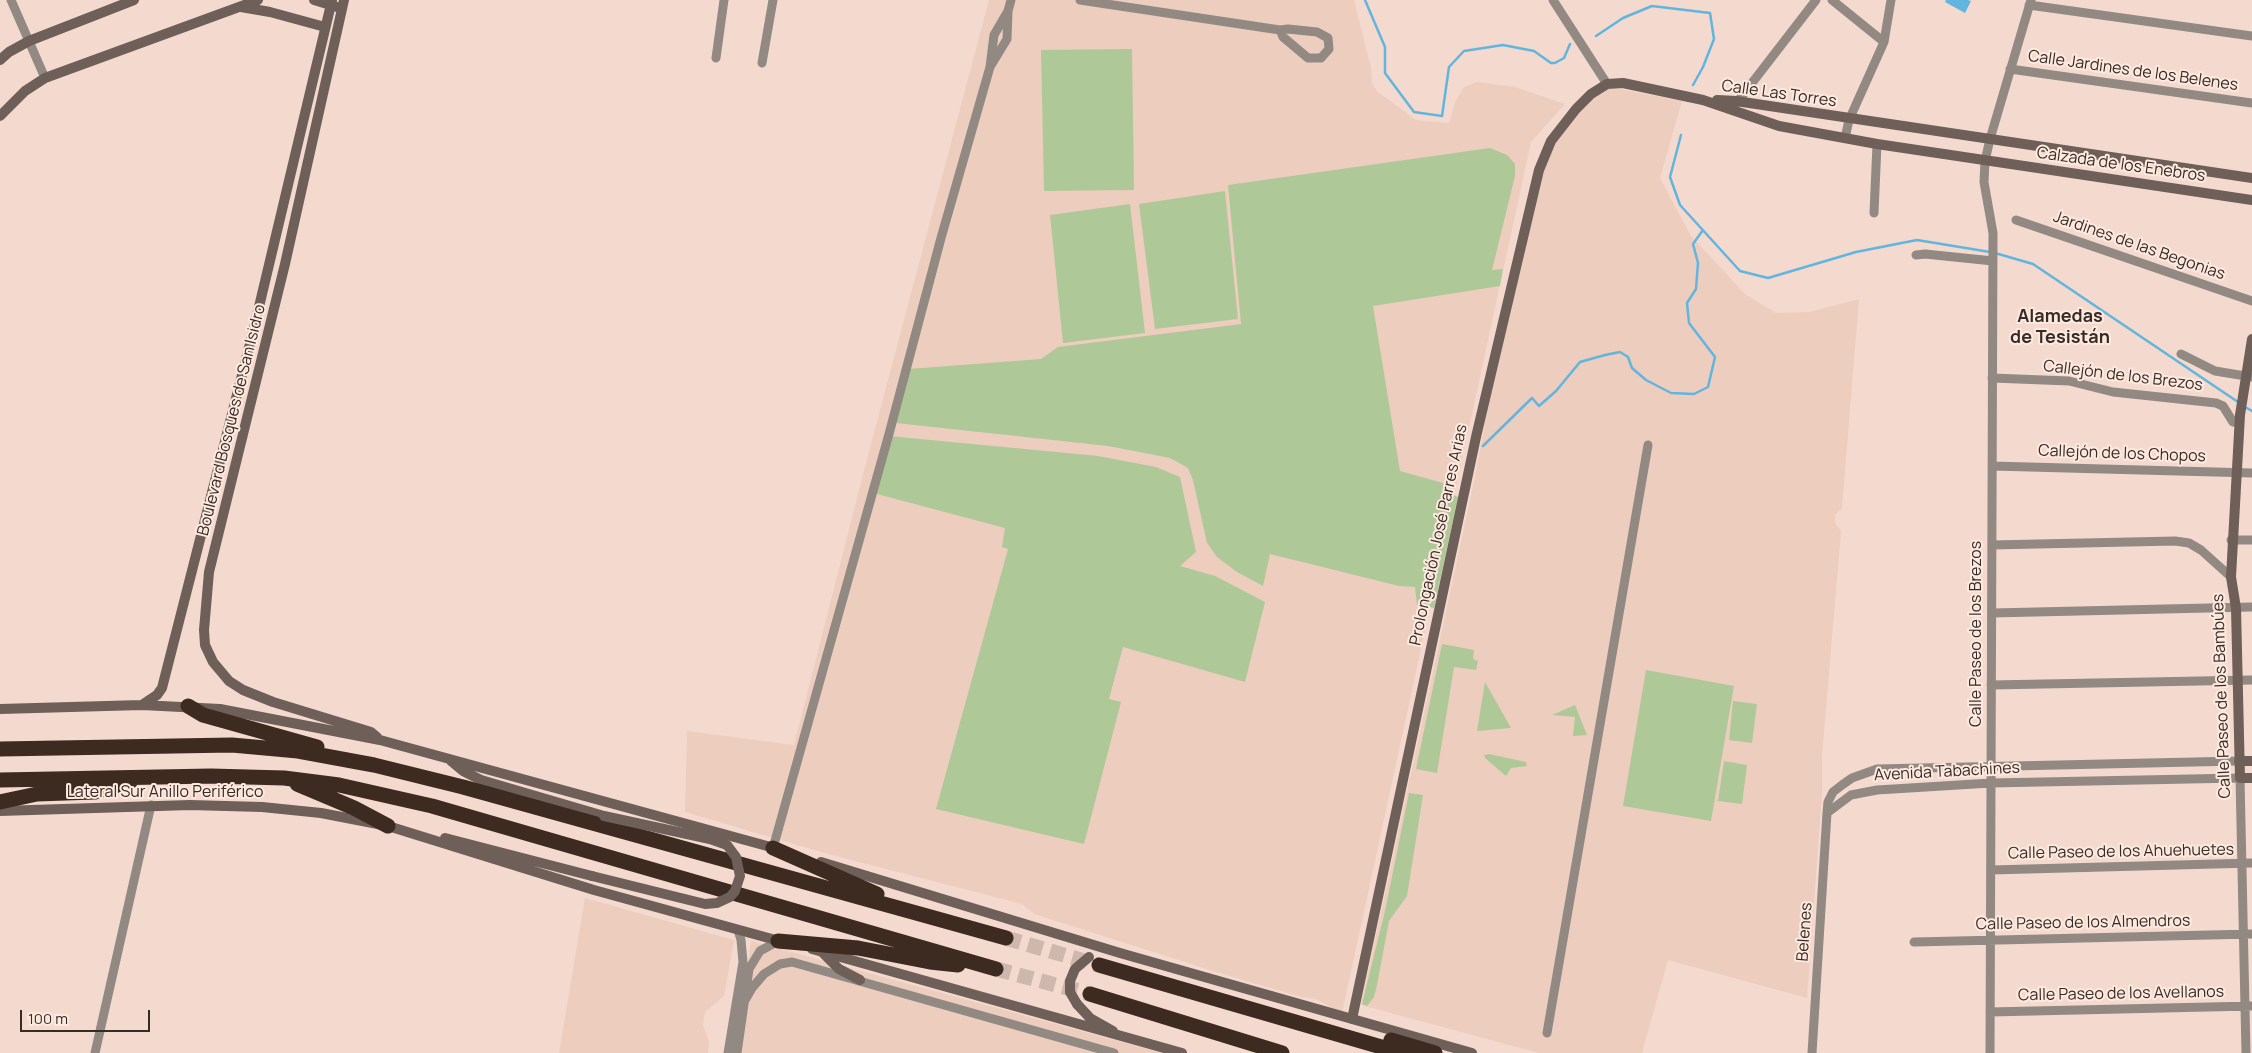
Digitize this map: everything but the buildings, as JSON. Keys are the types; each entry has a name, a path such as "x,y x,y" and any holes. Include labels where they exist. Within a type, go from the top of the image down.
{"highway":[{"path":"188,706 203,715 272,732 334,754 462,787 1006,938 975,923 870,892 773,848"},
{"path":"0,749 232,746 298,751 374,765"},
{"path":"0,802 37,794 95,792 140,776"},
{"path":"0,780 140,776 284,778 339,785 432,806 996,969 930,962 849,947 778,941"},
{"path":"284,778 354,808 388,826"},
{"path":"1094,961 1210,998 1402,1053"},
{"path":"1090,994 1282,1053"},
{"path":"1210,998 1278,1011 1434,1053"}],"main road":[{"path":"0,60 9,52 29,41 134,0"},
{"path":"1,111 25,91 45,78 258,0"},
{"path":"314,0 343,4"},
{"name":"Boulevard Bosques de San Isidro","path":"142,705 157,695 162,688 253,332 331,2"},
{"name":"Boulevard Bosques de San Isidro","path":"343,4 290,244 209,572 204,630 205,645 219,672 243,690 273,702 371,732 380,740"},
{"path":"240,7 270,12 325,27"},
{"name":"Calle Las Torres","path":"1607,84 1623,83 1734,106 1990,139"},
{"name":"Prolongación José Parres Arias","path":"1352,1019 1478,428 1538,170 1548,148 1563,124 1590,94 1607,84"},
{"name":"Calle Las Torres","path":"1734,106 1779,126 1985,161"},
{"name":"Calzada de los Enebros","path":"1990,139 2252,178"},
{"name":"Calzada de los Enebros","path":"1985,161 2252,200"},
{"path":"253,332 267,336"},
{"name":"Calle Paseo de los Bambúes","path":"2240,778 2236,608 2231,577 2231,540 2242,397 2249,377 2252,339"},
{"path":"0,709 142,705 188,706 220,709 380,740 773,848 1120,953 1472,1053"},
{"path":"429,839 441,837 463,842 705,904 717,903 730,897 735,891 740,876 736,857 727,845 710,839 604,816 472,777 447,758"},
{"name":"Avenida Tabachines","path":"2239,761 2252,761"},
{"name":"Avenida Tabachines","path":"2240,778 2252,778"},
{"name":"Lateral Sur Anillo Periférico","path":"0,811 151,805 279,808 388,826 544,876 822,952 1127,1039"},
{"path":"822,952 840,968 860,980"},
{"path":"1120,953 1108,952 1094,961 1075,969 1070,981 1070,992 1077,1004 1090,1018 1127,1039 1182,1053"}],"street":[{"path":"11,0 45,78"},
{"path":"716,58 724,0"},
{"path":"762,63 773,0"},
{"path":"990,67 1007,39 1008,11 1011,0"},
{"path":"1080,0 1280,30 1320,32 1328,38 1329,49 1321,58 1308,58 1284,37 1280,30"},
{"path":"1553,0 1607,84"},
{"path":"1734,106 1816,0"},
{"path":"1832,0 1884,42"},
{"path":"1845,138 1849,120 1884,42 1891,0"},
{"path":"2030,3 2252,36"},
{"name":"Calle Paseo de los Brezos","path":"1990,1053 1992,242 1984,182 1985,161 1990,139 2030,3"},
{"path":"773,848 990,67 994,35 1008,11"},
{"name":"Calle Jardines de los Belenes","path":"2010,69 2252,103"},
{"path":"1874,213 1877,144"},
{"name":"Jardines de las Begonias","path":"2016,220 2252,301"},
{"path":"1916,255 1992,259"},
{"path":"2181,354 2215,371 2249,377"},
{"name":"Callejón de los Brezos","path":"1992,378 2068,381 2113,392 2216,403 2223,406 2233,422 2240,419"},
{"path":"1547,1032 1648,446"},
{"name":"Callejón de los Chopos","path":"1992,466 2252,473"},
{"path":"2231,540 2252,540"},
{"path":"1992,545 2175,541 2189,543 2201,550 2231,577"},
{"path":"1992,613 2252,608"},
{"path":"1991,685 2252,680"},
{"name":"Avenida Tabachines","path":"1826,813 1828,802 1833,792 1852,778 1877,769 2239,761"},
{"name":"Avenida Tabachines","path":"1826,813 1851,795 1877,790 1991,784 2240,778"},
{"name":"Calle Paseo de los Bambúes","path":"2240,778 2248,863 2248,1006 2246,1053"},
{"path":"95,1053 151,805"},
{"name":"Belenes","path":"1812,1053 1826,813"},
{"name":"Calle Paseo de los Ahuehuetes","path":"1991,870 2248,863"},
{"path":"737,1053 744,1002 743,950 738,930"},
{"name":"Calle Paseo de los Almendros","path":"1914,942 2248,934"},
{"path":"728,1053 744,974 760,952 778,941"},
{"path":"744,1002 762,976 786,962 860,980 1114,1053"},
{"name":"Calle Paseo de los Avellanos","path":"1990,1012 2248,1006"}],"shaded area":[{"path":"989,0 1354,0 1371,68 1372,84 1378,92 1416,120 1449,123 1455,102 1464,87 1477,82 1515,87 1565,104 1531,142 1342,1013 1316,999 1301,997 1216,972 1034,914 1022,904 828,854 685,812 687,731 794,745 867,459"},
{"path":"1614,88 1682,101 1660,178 1691,236 1745,294 1776,313 1809,312 1859,299 1842,508 1835,515 1835,523 1841,531 1822,756 1822,793 1807,998 1668,960 1642,1053 1539,1053 1361,1005 1475,477 1495,370 1541,171 1555,141 1597,90"},
{"path":"585,898 734,940 724,996 705,1012 703,1025 709,1042 708,1053 559,1053"},
{"path":"751,941 1162,1053 734,1053"}],"green space":[{"path":"1132,49 1134,190 1044,191 1041,50"},
{"path":"1490,148 1507,155 1515,164 1515,176 1492,270 1503,269 1500,286 1373,306 1400,471 1443,483 1448,492 1458,497 1434,608 1417,605 1415,587 1399,586 1270,554 1263,586 1237,572 1217,557 1207,543 1193,480 1188,468 1170,458 1108,446 896,423 908,369 1041,359 1058,347 1241,324 1228,185"},
{"path":"1225,191 1238,319 1155,329 1139,204"},
{"path":"1130,204 1145,333 1063,343 1050,215"},
{"path":"889,436 1098,456 1156,467 1180,477 1196,552 1180,566 1215,576 1265,602 1245,682 1123,647 1109,699 1121,702 1084,844 936,809 1008,549 1002,547 1005,528 873,493"},
{"path":"1442,644 1474,650 1473,659 1478,661 1476,670 1454,667 1437,773 1416,769"},
{"path":"1646,670 1734,686 1711,821 1623,806"},
{"path":"1485,682 1511,728 1477,731"},
{"path":"1733,701 1757,704 1752,743 1729,740"},
{"path":"1575,705 1587,735 1573,736 1575,717 1552,715"},
{"path":"1489,754 1526,762 1527,766 1511,768 1506,776 1485,758 1484,755"},
{"path":"1724,761 1747,765 1742,804 1718,801"},
{"path":"1409,793 1423,795 1407,896 1389,921 1374,997 1367,1006 1362,1004 1385,911"}],"water":[{"path":"1946,0 1971,1 1965,13 1945,2"}],"waterway":[{"path":"1365,0 1385,47 1385,73 1414,112 1442,116 1449,67 1464,51 1503,45 1534,51 1551,63 1555,63 1564,58 1570,44"},
{"path":"1596,36 1623,18 1652,6 1710,13 1714,39 1703,67 1693,85"},
{"path":"1681,135 1670,177 1680,205 1740,271 1768,278 1856,252 1917,240 1990,252"},
{"path":"1483,446 1532,398 1539,406 1556,391 1580,362 1605,355 1620,352 1628,357 1632,368 1646,380 1671,393 1694,394 1708,387 1715,357 1689,323 1687,303 1696,289 1698,263 1693,244 1703,230"},
{"path":"1995,253 2033,264 2238,402"},
{"path":"2245,407 2252,411"}],"tunnel":[{"path":"1006,938 1098,965"},
{"path":"996,969 1090,994"}],"district":[{"name":"Alamedas de Tesistán","path":"2060,327"}]}
